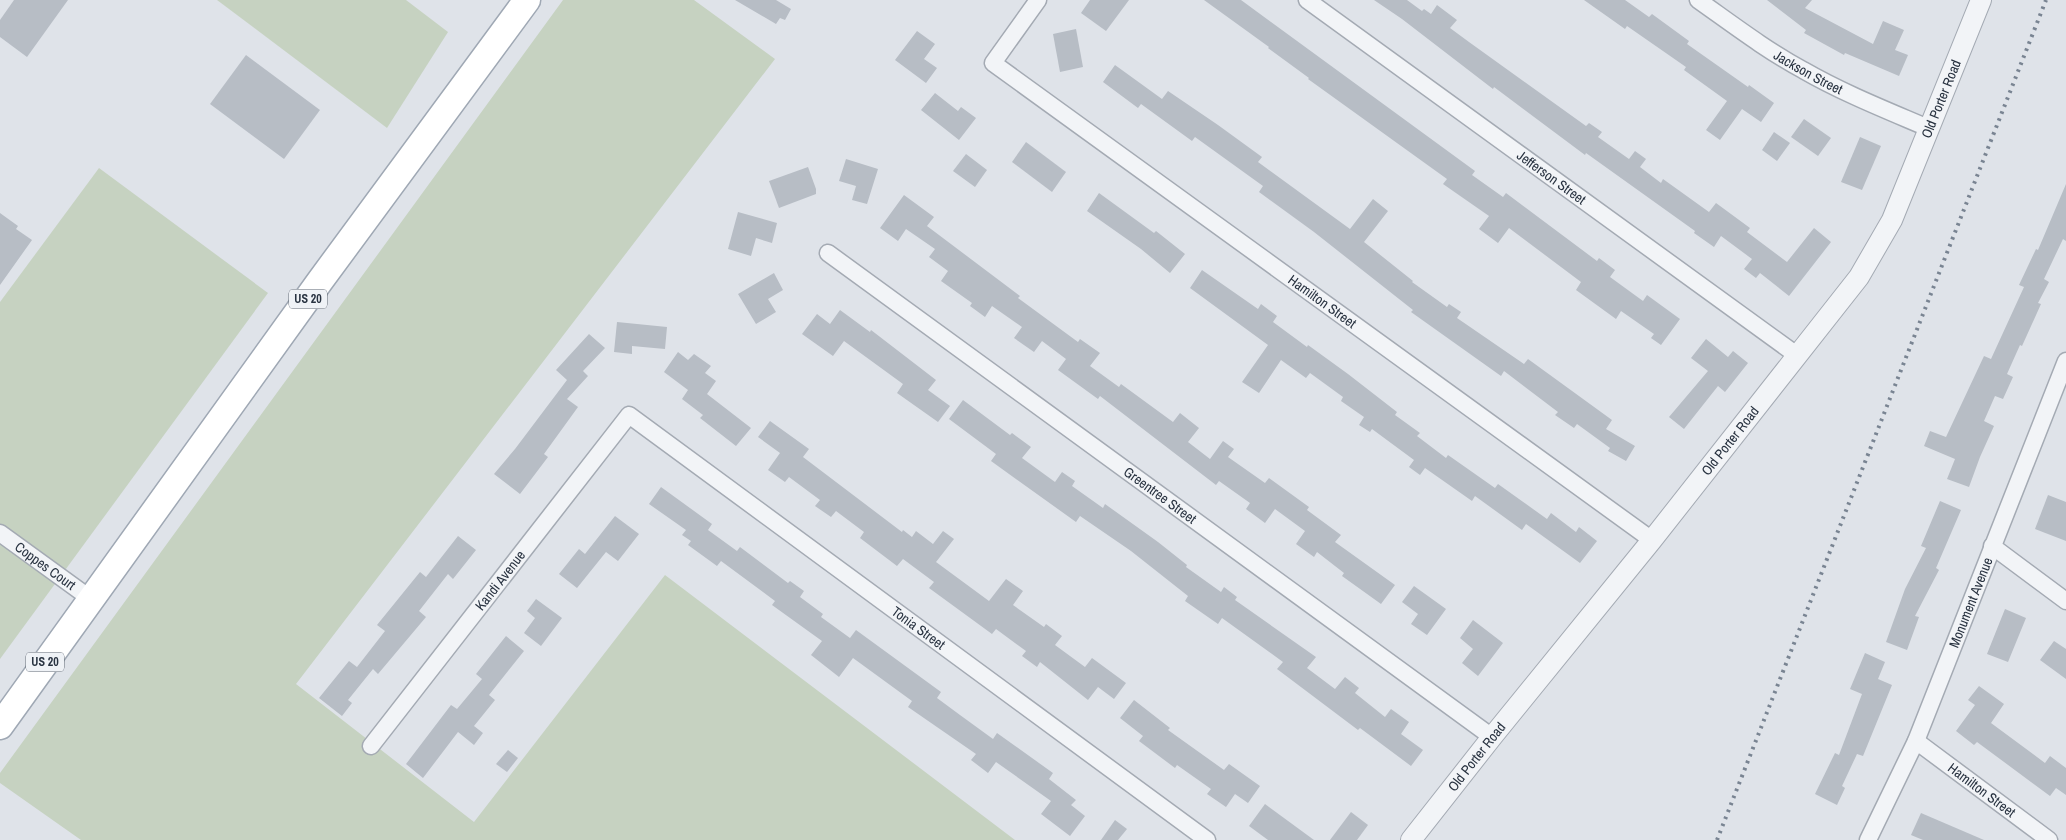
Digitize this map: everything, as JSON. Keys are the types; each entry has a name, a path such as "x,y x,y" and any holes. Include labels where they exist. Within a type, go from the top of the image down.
{"main road":[{"name":"US 20","path":"0,726 320,281 527,0"}],"street":[{"name":"Hamilton Street","path":"1038,0 993,63 1652,540"},
{"name":"Jefferson Street","path":"1307,0 1798,356"},
{"name":"Jackson Street","path":"1698,0 1760,44 1801,70 1836,88 1928,128"},
{"name":"Old Porter Road","path":"1411,840 1652,540 1859,277 1892,220 1981,0"},
{"name":"Greentree Street","path":"828,253 1492,737"},
{"name":"Monument Avenue","path":"1868,840 1916,741 2066,361"},
{"name":"Kandi Avenue","path":"371,746 629,415"},
{"name":"Tonia Street","path":"629,415 1207,840"},
{"name":"Coppes Court","path":"0,533 91,599"},
{"path":"1992,546 2066,601"},
{"name":"Hamilton Street","path":"1916,741 2049,840"}],"green space":[{"path":"217,0 406,0 448,32 387,128"},
{"path":"563,0 694,0 775,59 296,684 474,822 665,575 1015,840 81,840 0,783 0,773"},
{"path":"99,168 268,293 0,659 0,302"}],"building":[{"path":"14,0 68,0 27,57 0,37 0,20"},
{"path":"735,0 776,0 791,9 785,20 780,18 776,24"},
{"path":"1090,0 1129,0 1106,31 1081,13"},
{"path":"1204,0 1241,0 1475,171 1472,175 1503,197 1506,193 1597,261 1599,258 1615,270 1610,277 1643,301 1647,295 1680,319 1661,345 1651,338 1654,334 1621,311 1616,319 1576,290 1581,282 1509,228 1498,243 1479,229 1489,216 1443,184 1447,179 1308,79 1269,47"},
{"path":"1374,0 1407,0 1422,11 1424,9 1431,14 1437,5 1457,20 1450,28 1586,126 1589,123 1602,132 1598,137 1629,159 1635,151 1646,159 1640,167 1661,183 1663,179 1709,212 1716,203 1750,228 1747,232 1787,262 1814,228 1831,242 1789,296 1760,273 1756,278 1744,269 1752,259 1721,236 1714,247 1694,233 1695,231 1586,153 1585,155 1494,87 1493,89 1402,19"},
{"path":"1584,0 1625,0 1649,17 1652,14 1689,41 1687,44 1774,103 1761,122 1742,109 1720,140 1706,130 1727,101 1684,70 1686,67 1627,26 1625,29"},
{"path":"1767,0 1812,0 1805,8 1873,44 1883,21 1904,30 1895,50 1908,55 1899,76 1845,53 1844,55 1804,33 1806,30"},
{"path":"1076,29 1083,67 1060,72 1053,34"},
{"path":"917,31 935,44 924,59 937,68 926,83 895,60"},
{"path":"246,55 320,110 284,159 210,104"},
{"path":"1115,65 1162,99 1168,91 1218,125 1262,157 1258,162 1350,229 1373,199 1388,211 1364,242 1412,282 1447,307 1449,304 1461,312 1457,318 1524,364 1528,359 1612,420 1606,429 1635,446 1626,461 1608,451 1610,448 1577,424 1574,428 1555,415 1558,412 1504,371 1501,376 1411,312 1413,310 1314,232 1259,192 1263,186 1195,137 1192,141 1141,104 1138,108 1103,82"},
{"path":"935,93 958,111 961,107 976,118 959,140 921,110"},
{"path":"1804,119 1831,138 1818,156 1791,137"},
{"path":"1774,132 1790,143 1777,161 1762,150"},
{"path":"1860,137 1881,146 1862,190 1841,182"},
{"path":"1026,142 1066,172 1052,192 1012,162"},
{"path":"966,154 987,170 975,187 953,171"},
{"path":"846,159 878,169 867,204 852,200 856,186 839,181"},
{"path":"808,167 816,194 779,208 769,181"},
{"path":"2066,184 2066,241 2063,239 2044,279 2049,282 2038,303 2041,304 2022,346 2020,345 2007,374 2013,377 2003,399 1995,396 1984,421 1994,426 1969,487 1947,479 1955,459 1924,446 1930,431 1946,437 1984,356 1991,359 2024,287 2019,285 2036,249 2038,250"},
{"path":"1099,193 1154,233 1156,231 1185,254 1170,273 1141,249 1087,211"},
{"path":"904,195 934,217 927,226 1020,296 1018,298 1078,342 1080,339 1100,353 1090,366 1119,387 1121,384 1173,422 1180,413 1199,428 1188,442 1210,459 1223,441 1234,449 1228,457 1265,483 1269,478 1309,507 1307,510 1341,535 1335,542 1395,585 1381,604 1342,576 1344,573 1317,552 1314,557 1296,544 1305,531 1275,509 1265,523 1246,509 1250,503 1219,481 1216,485 1100,396 1098,399 1058,370 1066,359 1042,341 1034,352 1014,338 1022,327 992,306 985,317 970,306 972,303 941,281 948,271 929,257 935,249 906,229 898,241 880,228"},
{"path":"738,212 777,223 772,243 756,238 751,256 728,249"},
{"path":"0,213 18,226 16,229 32,240 0,285"},
{"path":"1202,270 1258,309 1261,304 1277,316 1273,322 1348,374 1397,412 1395,415 1420,433 1417,436 1446,458 1448,455 1495,488 1498,484 1547,519 1551,513 1576,532 1579,527 1597,541 1580,563 1526,524 1522,530 1475,496 1472,501 1425,468 1420,475 1409,467 1414,460 1372,429 1370,432 1359,425 1364,417 1341,401 1343,397 1310,373 1306,378 1281,360 1259,393 1242,382 1268,345 1190,288"},
{"path":"774,273 783,290 768,299 776,312 756,324 738,294"},
{"path":"840,310 870,332 871,330 936,380 928,390 950,406 938,422 897,393 903,384 844,341 833,356 802,334 817,314 830,324"},
{"path":"617,322 667,327 665,349 632,346 632,354 614,352"},
{"path":"589,334 605,348 583,371 588,376 567,399 578,407 544,454 548,457 520,494 494,474 567,380 556,370"},
{"path":"1706,339 1728,357 1733,351 1748,363 1725,392 1718,386 1684,429 1669,417 1708,371 1691,358"},
{"path":"678,352 688,360 694,354 711,366 705,373 716,381 707,394 751,428 736,446 700,418 703,415 682,399 688,390 664,372"},
{"path":"963,400 1010,435 1012,433 1031,447 1022,458 1055,482 1062,472 1075,481 1072,486 1103,508 1105,504 1158,542 1187,565 1186,567 1221,592 1224,587 1237,597 1235,600 1316,657 1307,668 1335,689 1345,677 1359,688 1355,693 1385,717 1391,709 1409,722 1401,734 1423,750 1411,766 1360,728 1358,730 1277,669 1283,662 1222,618 1218,624 1185,601 1188,596 1131,551 1080,516 1076,522 991,461 996,454 949,419"},
{"path":"770,421 809,449 803,457 902,532 903,530 912,537 916,531 933,544 943,531 954,539 936,562 989,601 1006,579 1023,591 1013,605 1044,627 1046,624 1062,636 1055,645 1085,667 1092,658 1126,683 1114,699 1098,687 1088,700 1040,662 1037,667 1022,656 1026,651 996,629 992,634 929,588 934,582 903,559 897,566 860,538 864,532 836,511 831,517 815,506 820,500 789,477 785,482 768,470 780,453 758,437"},
{"path":"661,487 712,524 708,530 737,551 740,547 788,583 790,581 804,591 800,597 823,614 821,617 850,638 856,630 941,692 937,698 993,739 997,733 1053,773 1049,779 1076,800 1071,805 1085,816 1070,836 1041,814 1051,801 996,762 988,773 971,760 976,754 908,707 912,701 853,658 839,677 811,655 822,641 772,605 775,601 721,561 717,566 688,545 691,541 682,535 686,530 649,504"},
{"path":"2048,495 2066,502 2066,541 2035,529"},
{"path":"1940,501 1961,510 1936,568 1939,570 1915,616 1919,617 1907,650 1886,642 1905,589 1926,548 1921,546"},
{"path":"615,516 639,534 618,561 606,552 577,588 559,574 579,549 585,554"},
{"path":"458,536 476,550 453,579 448,574 419,611 426,617 378,674 373,669 348,700 352,703 342,716 319,698 349,661 357,667 385,631 377,625 420,572 426,577"},
{"path":"1414,586 1446,609 1427,635 1411,624 1418,614 1402,602"},
{"path":"536,599 562,618 541,646 524,633 535,618 527,611"},
{"path":"2005,609 2026,618 2008,662 1987,654"},
{"path":"1473,620 1503,643 1478,676 1462,663 1473,649 1460,638"},
{"path":"506,636 524,651 489,695 495,700 474,726 483,733 474,745 458,732 423,778 406,764 451,705 457,709 482,679 476,674"},
{"path":"2054,641 2066,649 2066,679 2040,660"},
{"path":"1865,653 1885,662 1878,679 1892,685 1863,756 1857,754 1842,786 1845,788 1837,805 1815,794 1835,753 1839,755 1862,694 1850,689"},
{"path":"1979,686 2004,704 1991,723 2045,763 2050,756 2066,768 2066,795 2056,788 2050,796 1977,742 1974,745 1956,731 1975,705 1968,700"},
{"path":"1134,700 1170,728 1168,730 1224,770 1229,764 1260,786 1248,803 1235,794 1226,807 1207,794 1211,789 1177,765 1175,768 1139,741 1143,736 1120,718"},
{"path":"508,750 518,758 507,772 496,764"},
{"path":"1265,804 1314,840 1268,840 1249,826"},
{"path":"1351,812 1368,825 1357,840 1330,840"},
{"path":"1921,813 1984,840 1923,840 1911,835"},
{"path":"1115,820 1127,829 1118,840 1101,840"}],"railway":[{"path":"1717,840 2046,0"}]}
